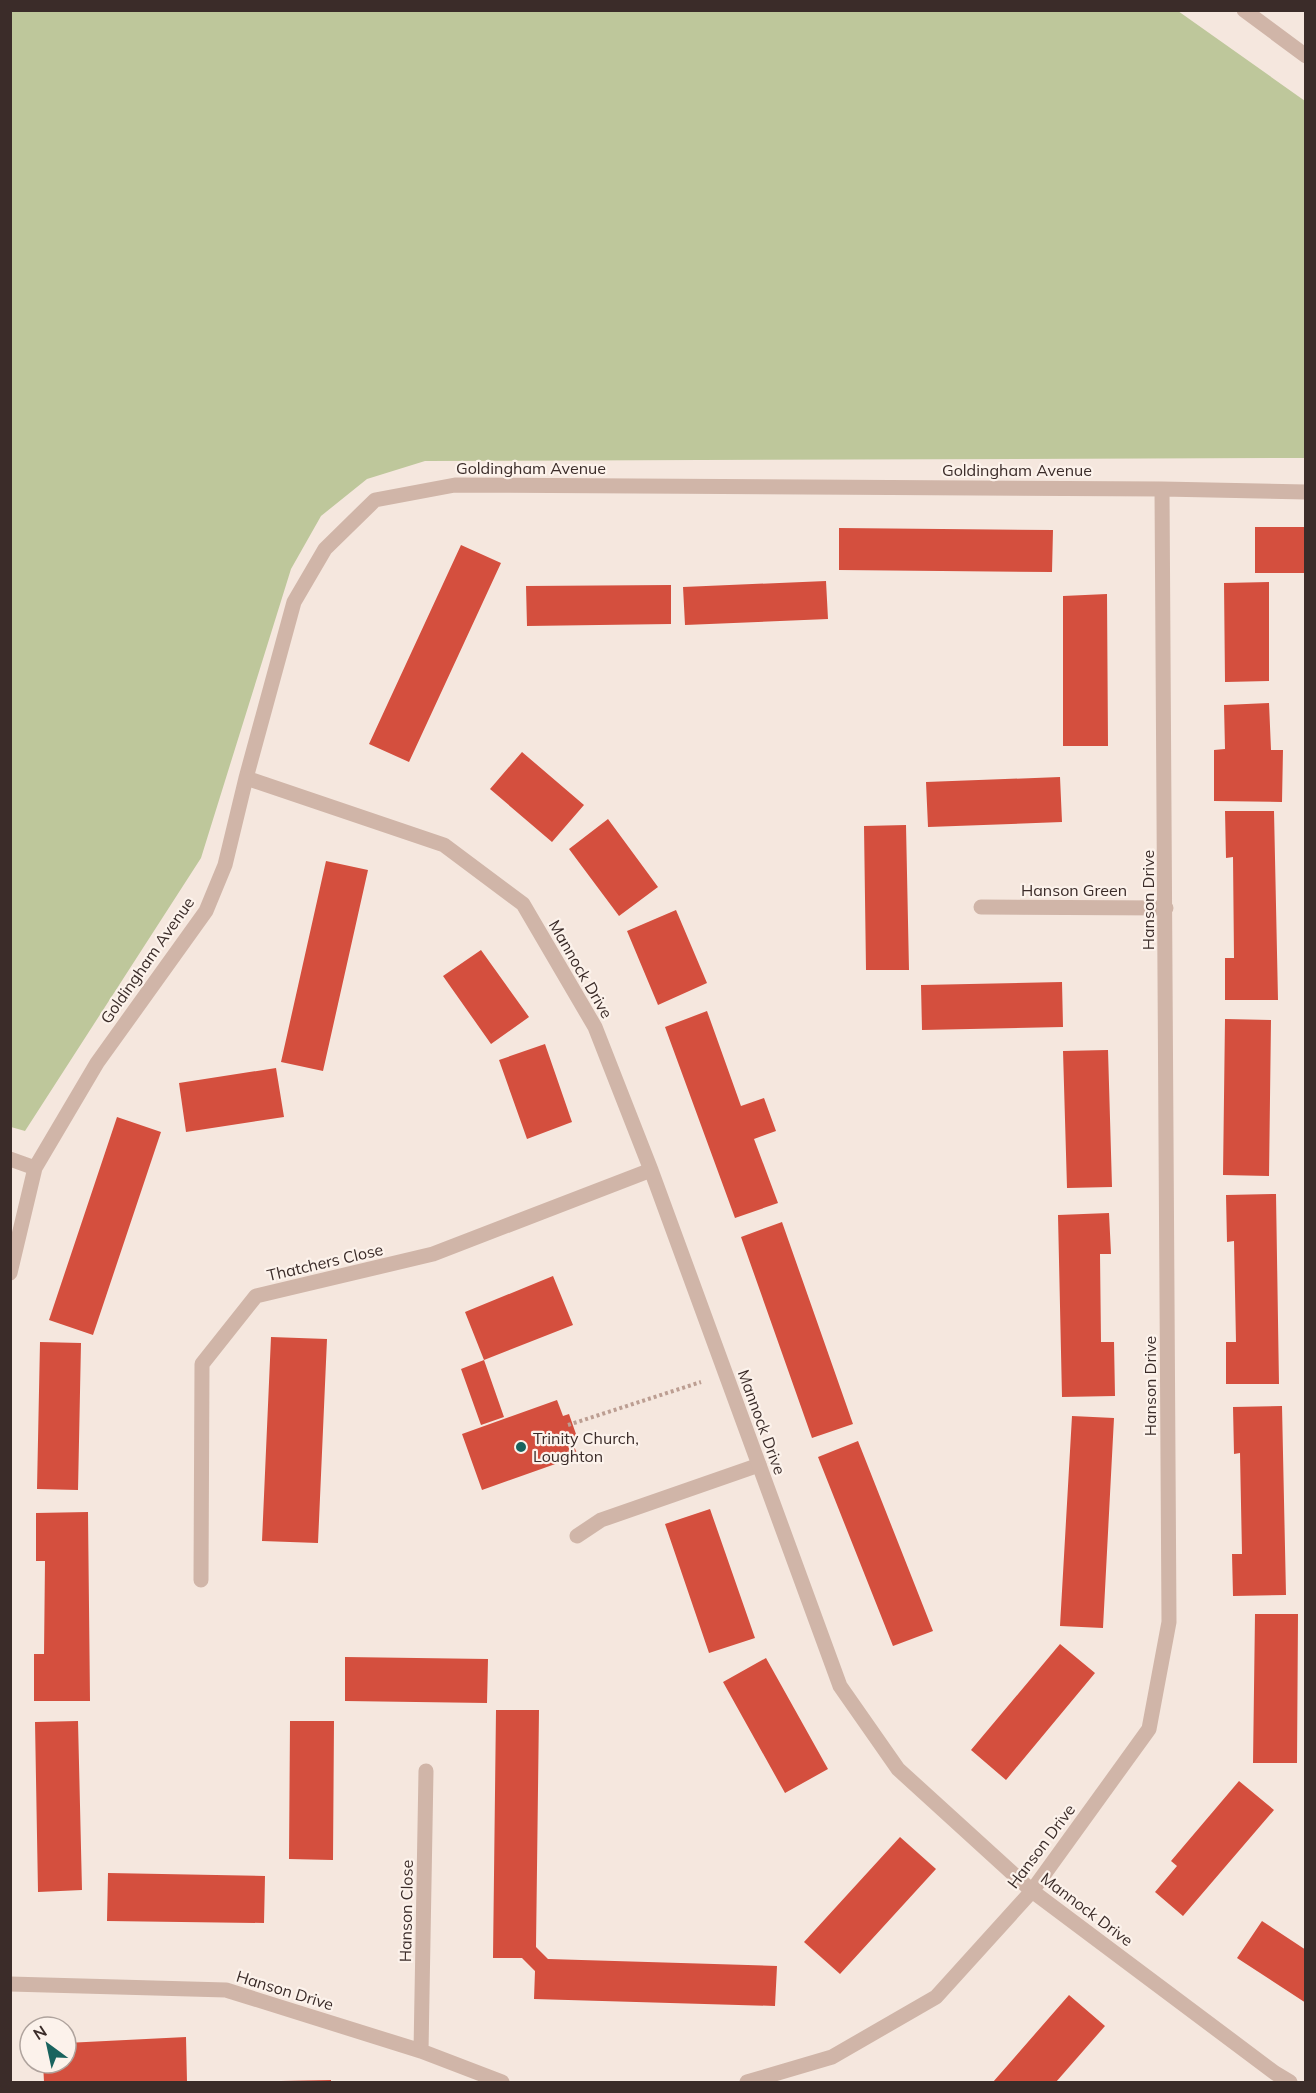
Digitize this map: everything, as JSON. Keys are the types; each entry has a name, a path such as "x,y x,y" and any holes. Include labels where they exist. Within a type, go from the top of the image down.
{"street":[{"path":"1244,10 1305,56"},
{"name":"Goldingham Avenue","path":"10,1273 35,1168 96,1063 206,911 225,865 294,602 325,549 375,500 455,485 1162,489 1305,492"},
{"name":"Hanson Drive","path":"747,2082 832,2057 936,1997 1032,1891 1149,1729 1169,1622 1162,489"},
{"name":"Mannock Drive","path":"246,778 444,845 523,904 595,1027 651,1170 840,1686 898,1769 1032,1891 1290,2082"},
{"name":"Hanson Green","path":"981,907 1166,908"},
{"path":"10,1159 35,1168"},
{"name":"Thatchers Close","path":"201,1580 202,1364 256,1296 433,1254 651,1170"},
{"path":"577,1536 601,1520 759,1465"},
{"name":"Hanson Close","path":"421,2051 426,1771"},
{"name":"Hanson Drive","path":"10,1984 226,1990 421,2051 502,2082"}],"path":[{"path":"567,1425 725,1374"}],"green space":[{"path":"10,11 1178,11 1305,101 1305,458 425,461 367,479 321,516 291,569 201,858 25,1131 11,1127"}],"building":[{"path":"1255,527 1306,527 1306,573 1255,573"},
{"path":"839,528 1053,530 1052,572 839,570"},
{"path":"461,545 501,563 409,762 369,744"},
{"path":"826,581 828,619 685,625 683,587"},
{"path":"1269,582 1269,681 1225,682 1224,583"},
{"path":"671,585 671,624 527,626 526,586"},
{"path":"1107,594 1108,746 1063,746 1063,596"},
{"path":"1269,703 1271,750 1283,750 1282,802 1214,801 1214,750 1225,749 1224,705"},
{"path":"522,752 584,805 552,842 490,789"},
{"path":"1060,777 1062,822 928,827 926,782"},
{"path":"1225,811 1274,811 1278,1000 1225,1000 1225,958 1234,958 1233,857 1226,858"},
{"path":"608,819 658,887 619,916 569,849"},
{"path":"906,825 909,970 866,970 864,826"},
{"path":"326,861 368,870 323,1071 281,1062"},
{"path":"676,910 707,983 658,1005 627,931"},
{"path":"481,950 529,1017 491,1044 443,976"},
{"path":"1062,982 1063,1027 922,1030 921,985"},
{"path":"707,1011 741,1106 764,1098 776,1131 754,1139 778,1203 735,1218 665,1027"},
{"path":"1225,1019 1271,1020 1269,1176 1223,1175"},
{"path":"545,1044 572,1122 527,1139 499,1060"},
{"path":"1108,1050 1112,1187 1067,1188 1063,1051"},
{"path":"276,1068 284,1117 186,1132 179,1083"},
{"path":"117,1117 161,1132 93,1335 49,1320"},
{"path":"1276,1194 1279,1384 1226,1384 1226,1342 1236,1342 1234,1241 1227,1242 1226,1195"},
{"path":"1109,1213 1111,1254 1100,1254 1101,1342 1114,1342 1115,1396 1062,1397 1058,1215"},
{"path":"782,1222 853,1424 812,1438 741,1237"},
{"path":"553,1276 573,1325 484,1360 465,1312"},
{"path":"271,1337 327,1339 318,1543 262,1541"},
{"path":"40,1342 81,1343 78,1490 37,1489"},
{"path":"484,1360 504,1417 481,1425 461,1369"},
{"name":"Trinity Church, Loughton","path":"557,1400 563,1416 569,1414 577,1437 571,1439 578,1456 482,1490 462,1434"},
{"path":"1282,1406 1286,1595 1233,1596 1232,1554 1242,1554 1240,1453 1234,1454 1233,1407"},
{"path":"1072,1416 1114,1418 1103,1628 1060,1626"},
{"path":"858,1441 933,1631 893,1646 818,1457"},
{"path":"710,1509 755,1638 709,1653 665,1524"},
{"path":"88,1512 90,1701 34,1701 34,1654 44,1654 45,1561 36,1561 36,1513"},
{"path":"1255,1614 1298,1614 1297,1763 1253,1763"},
{"path":"1060,1644 1095,1673 1006,1780 971,1750"},
{"path":"345,1657 488,1659 487,1703 345,1701"},
{"path":"766,1658 828,1769 785,1793 723,1682"},
{"path":"496,1710 539,1710 536,1947 548,1959 777,1966 775,2006 534,1999 535,1971 522,1958 493,1958"},
{"path":"78,1721 82,1890 38,1892 35,1722"},
{"path":"290,1721 334,1721 333,1860 289,1859"},
{"path":"1239,1781 1274,1810 1183,1916 1155,1892 1177,1866 1171,1861"},
{"path":"900,1837 936,1869 840,1974 804,1942"},
{"path":"108,1873 265,1876 264,1923 107,1921"},
{"path":"1262,1921 1306,1950 1306,2003 1237,1958"},
{"path":"1069,1995 1105,2026 1056,2082 993,2082"},
{"path":"186,2037 187,2082 44,2082 44,2075 78,2075 78,2042"},
{"path":"331,2080 331,2082 281,2082 281,2081"}],"place":[{"name":"Trinity Church, Loughton","path":"521,1447"}]}
